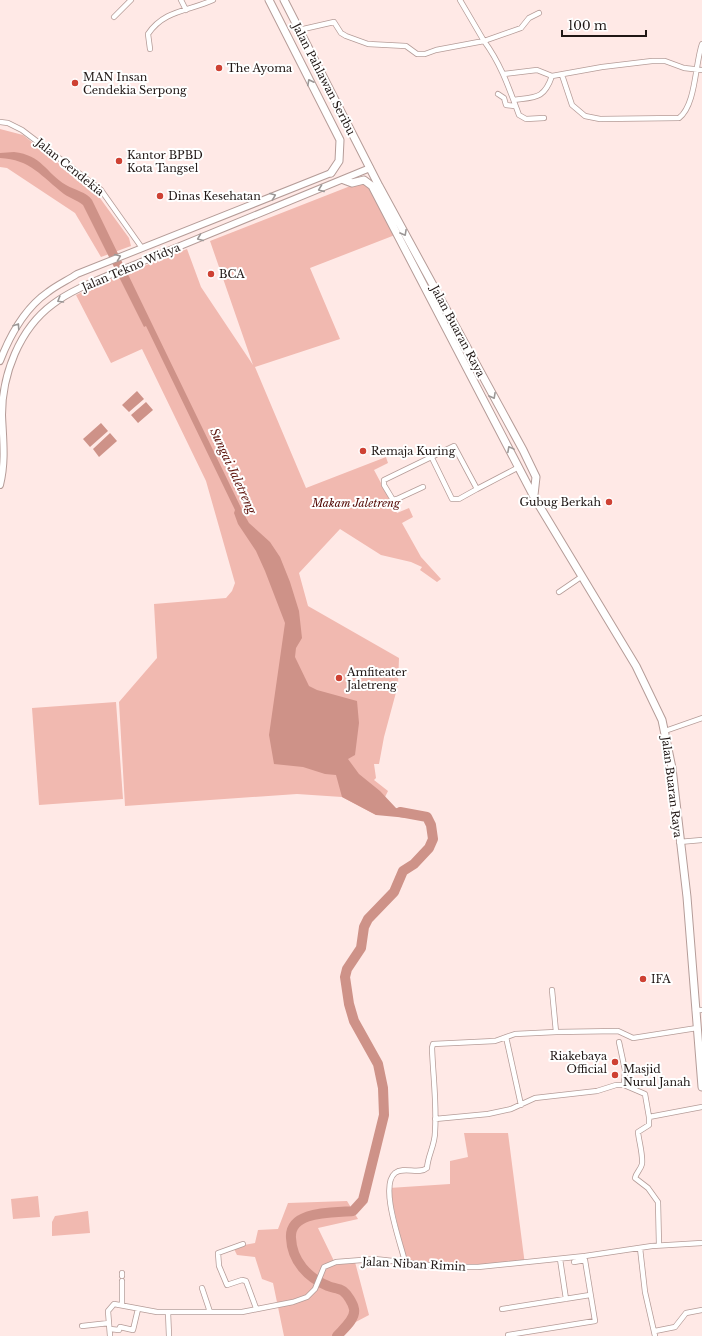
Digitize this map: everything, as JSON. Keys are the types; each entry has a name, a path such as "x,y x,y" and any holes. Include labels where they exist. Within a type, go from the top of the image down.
{"main road":[{"name":"Jalan Pahlawan Seribu","path":"269,0 340,140"},
{"name":"Jalan Pahlawan Seribu","path":"284,0 370,168"},
{"name":"Jalan Tekno Widya","path":"0,360 8,339 27,312 47,292 78,274 103,263 331,173 339,161 340,140"},
{"name":"Jalan Tekno Widya","path":"0,485 3,474 5,446 2,415 3,391 19,345 35,321 52,305 82,287 106,276 344,180 370,168"},
{"name":"Jalan Buaran Raya","path":"370,168 392,216 534,497 639,672 655,703 665,731 672,768 679,842 687,897 699,1010 697,1028 702,1087"},
{"name":"Jalan Buaran Raya","path":"344,180 352,183 364,180 372,186 392,216 523,450 536,477 534,497"}],"street":[{"path":"114,17 131,0"},
{"path":"181,0 186,10"},
{"path":"150,49 147,38 150,31 169,14 186,10 213,0"},
{"path":"460,0 504,74 518,115 523,118 544,118"},
{"path":"299,30 334,22 341,33 368,44 406,46 417,54 428,54 436,50 484,41 521,28 525,25 528,18 539,13"},
{"path":"562,75 572,105 585,116 600,119 643,117 679,118 684,114 692,91 702,44"},
{"path":"504,74 537,70 552,76 602,67 652,61 665,61 684,68 702,70"},
{"path":"514,100 544,94 552,76"},
{"path":"498,94 504,98 506,105 515,106"},
{"name":"Jalan Cendekia","path":"0,122 8,123 22,130 101,190 142,248"},
{"path":"423,487 393,500 384,485 384,480 455,447 476,490"},
{"path":"432,458 452,499 459,499 519,467"},
{"path":"559,592 581,577"},
{"path":"665,731 702,718"},
{"path":"679,842 702,840"},
{"path":"552,990 556,1032"},
{"path":"405,1262 389,1202 389,1189 391,1178 396,1172 405,1170 422,1170 427,1168 428,1157 432,1150 435,1132 433,1044 495,1041 515,1034 618,1030 633,1038 697,1028"},
{"path":"506,1037 521,1105"},
{"path":"619,1042 625,1070 624,1085"},
{"path":"435,1119 488,1114 511,1109 535,1098 597,1091 616,1085 624,1085 645,1094 649,1125 638,1132 639,1148 642,1154 642,1166 635,1178 648,1188 658,1202 659,1245"},
{"path":"649,1117 702,1107"},
{"name":"Jalan Niban Rimin","path":"122,1304 138,1309 168,1312 239,1312 298,1300 309,1295 315,1289 324,1267 336,1262 375,1259 446,1267 478,1267 560,1259 659,1245 702,1243"},
{"path":"243,1244 218,1252 218,1261 227,1285 242,1280 246,1281 256,1308"},
{"path":"640,1248 644,1292 655,1333 675,1326 688,1312 702,1310"},
{"path":"560,1259 566,1299"},
{"path":"508,1335 594,1321 585,1260 574,1262"},
{"path":"110,1336 108,1311 114,1304 122,1304 122,1277"},
{"path":"202,1288 210,1312"},
{"path":"502,1309 590,1295"},
{"path":"110,1329 119,1330 120,1327 133,1330 138,1309"},
{"path":"168,1312 169,1336"},
{"path":"82,1326 109,1323"}],"green space":[{"path":"0,129 23,135 97,194 129,238 131,246 101,257 75,213 7,168 0,167"},
{"name":"Makam Jaletreng","path":"358,183 368,186 395,235 310,268 340,339 255,367 306,488 386,457 388,463 374,470 397,513 409,508 413,517 402,523 421,557 441,579 437,582 420,570 422,567 411,562 381,555 340,529 299,573 308,606 399,658 398,685 384,737 379,764 374,764 376,778 374,780 388,791 376,815 342,797 297,794 125,806 119,702 157,658 154,604 226,598 232,591 235,583 206,481 142,349 111,363 76,295 106,281 187,249 201,287 253,365 210,241"},
{"path":"116,702 123,799 39,805 32,708"},
{"path":"464,1133 508,1133 525,1265 471,1267 406,1261 389,1188 450,1184 450,1161 468,1157"},
{"path":"38,1196 40,1217 13,1219 11,1199"},
{"path":"347,1201 358,1219 318,1228 334,1261 355,1262 369,1315 335,1333 333,1336 284,1336 273,1283 262,1279 255,1257 237,1255 233,1247 255,1243 258,1230 278,1229 288,1203"},
{"path":"88,1211 90,1233 52,1236 52,1222 55,1216"}],"shaded area":[{"path":"14,152 31,157 43,165 59,180 69,187 87,195 92,200 245,516 249,523 270,542 280,557 299,611 302,638 296,648 295,657 309,686 317,690 357,701 359,723 355,755 348,759 359,774 380,791 396,808 414,811 408,818 376,815 342,797 336,775 325,774 303,767 274,764 269,735 285,623 265,571 256,551 238,524 234,513 235,510 146,326 144,327 83,205 64,194 28,165 10,159 0,158 0,153"},
{"path":"137,391 144,399 129,412 122,405"},
{"path":"146,402 153,410 138,423 131,415"},
{"path":"101,423 108,431 90,447 83,439"},
{"path":"110,433 117,441 99,457 93,449"}],"waterway":[{"name":"Sungai Jaletreng","path":"337,1336 353,1316 354,1309 352,1304 348,1296 343,1291 321,1283 302,1268 294,1254 291,1238 292,1229 297,1222 314,1215 353,1211 363,1200 384,1115 383,1088 378,1064 354,1021 349,1004 345,977 347,969 361,948 364,927 368,919 394,892 403,871 414,864 429,848 433,839 431,825 427,817 400,812"}],"place":[{"name":"The Ayoma","path":"219,68"},
{"name":"MAN Insan Cendekia Serpong","path":"75,83"},
{"name":"Kantor BPBD Kota Tangsel","path":"119,161"},
{"name":"Dinas Kesehatan","path":"160,196"},
{"name":"BCA","path":"211,274"},
{"name":"Remaja Kuring","path":"363,451"},
{"name":"Gubug Berkah","path":"609,502"},
{"name":"Amfiteater Jaletreng","path":"339,678"},
{"name":"IFA","path":"643,979"},
{"name":"Riakebaya Official","path":"615,1062"},
{"name":"Masjid Nurul Janah","path":"615,1075"}]}
